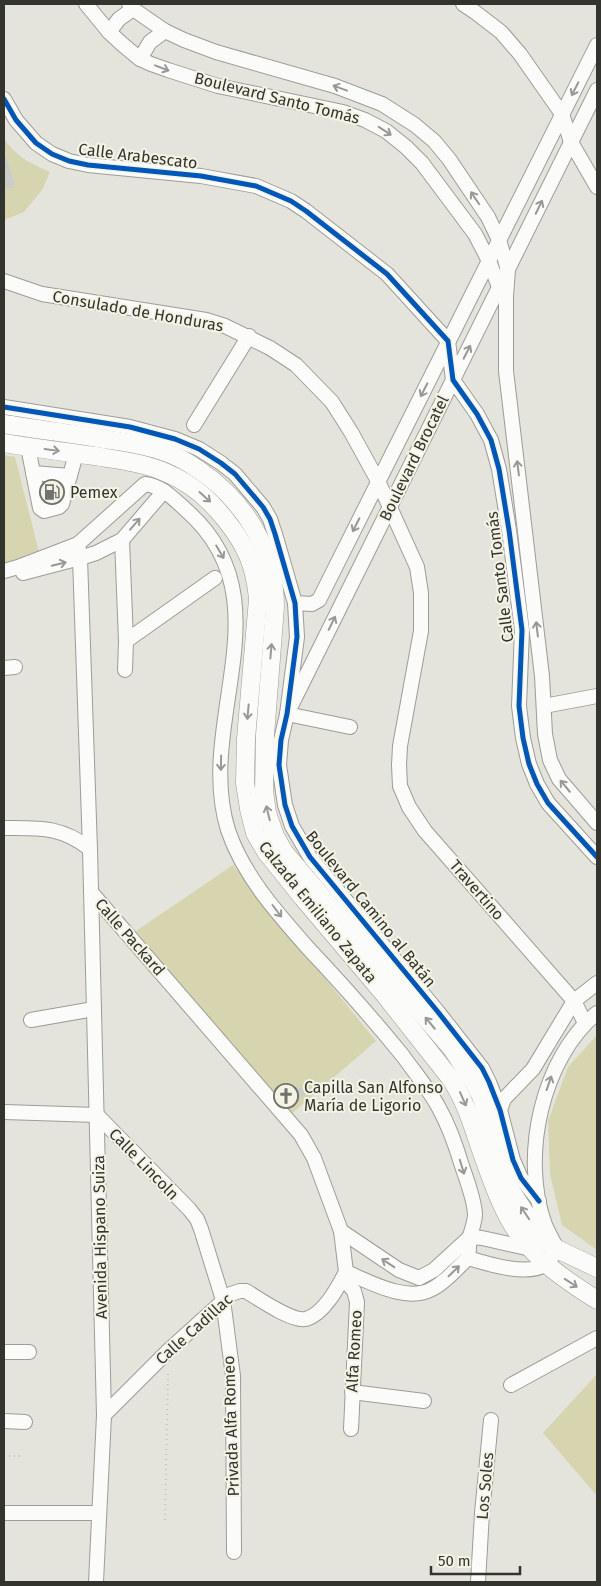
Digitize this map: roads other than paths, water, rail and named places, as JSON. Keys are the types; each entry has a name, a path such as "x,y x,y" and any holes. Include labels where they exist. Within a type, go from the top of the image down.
{"main road":[{"name":"Calzada Emiliano Zapata","path":"4,424 141,445 167,452 190,464 210,478 229,495 254,526 270,564 275,590 263,763 264,791 275,836 284,852 464,1065 481,1096 510,1189 538,1236 546,1264 597,1300"},
{"name":"Calzada Emiliano Zapata","path":"4,443 132,462 168,473 195,488 216,508 245,547 253,567 258,599 246,739 248,809 255,833 266,852 384,994 451,1079 460,1093 468,1112 501,1205 514,1229 538,1236 557,1249 597,1268"}],"street":[{"name":"Boulevard Santo Tomás","path":"86,4 109,32 140,59 218,86 343,112 366,120 386,131 422,163 475,234 502,292"},
{"path":"463,4 482,16 501,32 520,54 562,114 571,142 597,187"},
{"name":"Boulevard Santo Tomás","path":"131,6 165,31 184,40 216,52 335,86 382,104 415,125 434,141 449,159 488,217 499,240 508,270"},
{"path":"109,32 131,6"},
{"path":"140,59 150,42 165,31"},
{"name":"Boulevard Brocatel","path":"295,603 312,604 319,600 597,45"},
{"path":"508,270 597,90"},
{"name":"Calle Arabescato","path":"4,99 16,120 36,142 52,154 69,161 88,165 210,178 256,186 291,201 386,274 448,341"},
{"name":"Calle Santo Tomás","path":"508,270 502,292 506,371 544,706 545,734 550,760 559,779 597,823"},
{"name":"Consulado de Honduras","path":"4,281 42,294 206,320 225,326 249,336 296,365 332,402 351,432 378,482 417,567 421,593 422,631 400,746"},
{"name":"Boulevard Brocatel","path":"287,714 453,380 502,292"},
{"path":"194,425 249,336"},
{"name":"Calle Santo Tomás","path":"448,341 453,380 477,414 491,440 499,469 522,630 518,706 529,764 537,784 548,803 597,857"},
{"name":"Boulevard Camino al Batán","path":"4,407 130,427 175,439 199,449 221,462 250,490 263,507 270,519 295,603 297,638 287,714 281,740 279,765 285,805 292,826 300,843 310,857 482,1068 500,1110 513,1160 521,1178 539,1201"},
{"path":"28,447 40,508 44,510 61,506 76,454"},
{"path":"33,472 70,476"},
{"path":"4,571 78,544 145,484 164,490 190,514 208,533 224,557 232,580 236,613 235,645 222,739 220,795 229,833 250,875 283,919 377,1024 425,1085 439,1107 457,1151 475,1215 468,1258 432,1289 422,1293 399,1293 344,1275"},
{"path":"4,578 80,558 122,540 164,490"},
{"path":"122,540 126,640 125,670"},
{"name":"Calle Packard","path":"78,544 91,892 301,1135 314,1158 341,1231 344,1275"},
{"path":"126,640 215,578"},
{"path":"544,706 597,696"},
{"path":"287,714 350,727"},
{"name":"Travertino","path":"400,746 400,786 408,808 425,831 574,1002 585,1023"},
{"path":"4,828 41,828 60,832 77,838 90,849"},
{"name":"Avenida Hispano Suiza","path":"91,892 104,1415 96,1582"},
{"path":"500,1110 504,1099 533,1069 574,1002 597,984"},
{"path":"31,1020 94,1009"},
{"path":"341,1231 399,1270 419,1278 434,1270 470,1237 500,1243 538,1236 539,1201 534,1157 541,1107 552,1075 573,1038 585,1023 597,1013"},
{"path":"489,1082 516,1087"},
{"name":"Calle Lincoln","path":"4,1112 97,1115 189,1209 196,1219 201,1229 223,1300"},
{"path":"494,1264 500,1243"},
{"path":"468,1258 510,1268 533,1269 546,1264 557,1249"},
{"name":"Calle Cadillac","path":"104,1415 169,1350 231,1294 246,1291 288,1316 296,1319 306,1319 318,1312 329,1301 344,1275"},
{"name":"Alfa Romeo","path":"344,1275 354,1291 357,1302 351,1429"},
{"path":"419,1278 422,1293"},
{"name":"Privada Alfa Romeo","path":"223,1300 233,1376 234,1552"},
{"path":"511,1385 597,1338"},
{"path":"4,1352 29,1352"},
{"path":"352,1392 424,1401"},
{"name":"Los Soles","path":"478,1582 482,1513 491,1420"},
{"path":"4,1421 25,1422"},
{"path":"4,1513 99,1513"}],"place":[{"name":"Pemex","path":"52,492"},
{"name":"Capilla San Alfonso María de Ligorio","path":"286,1096"}]}
